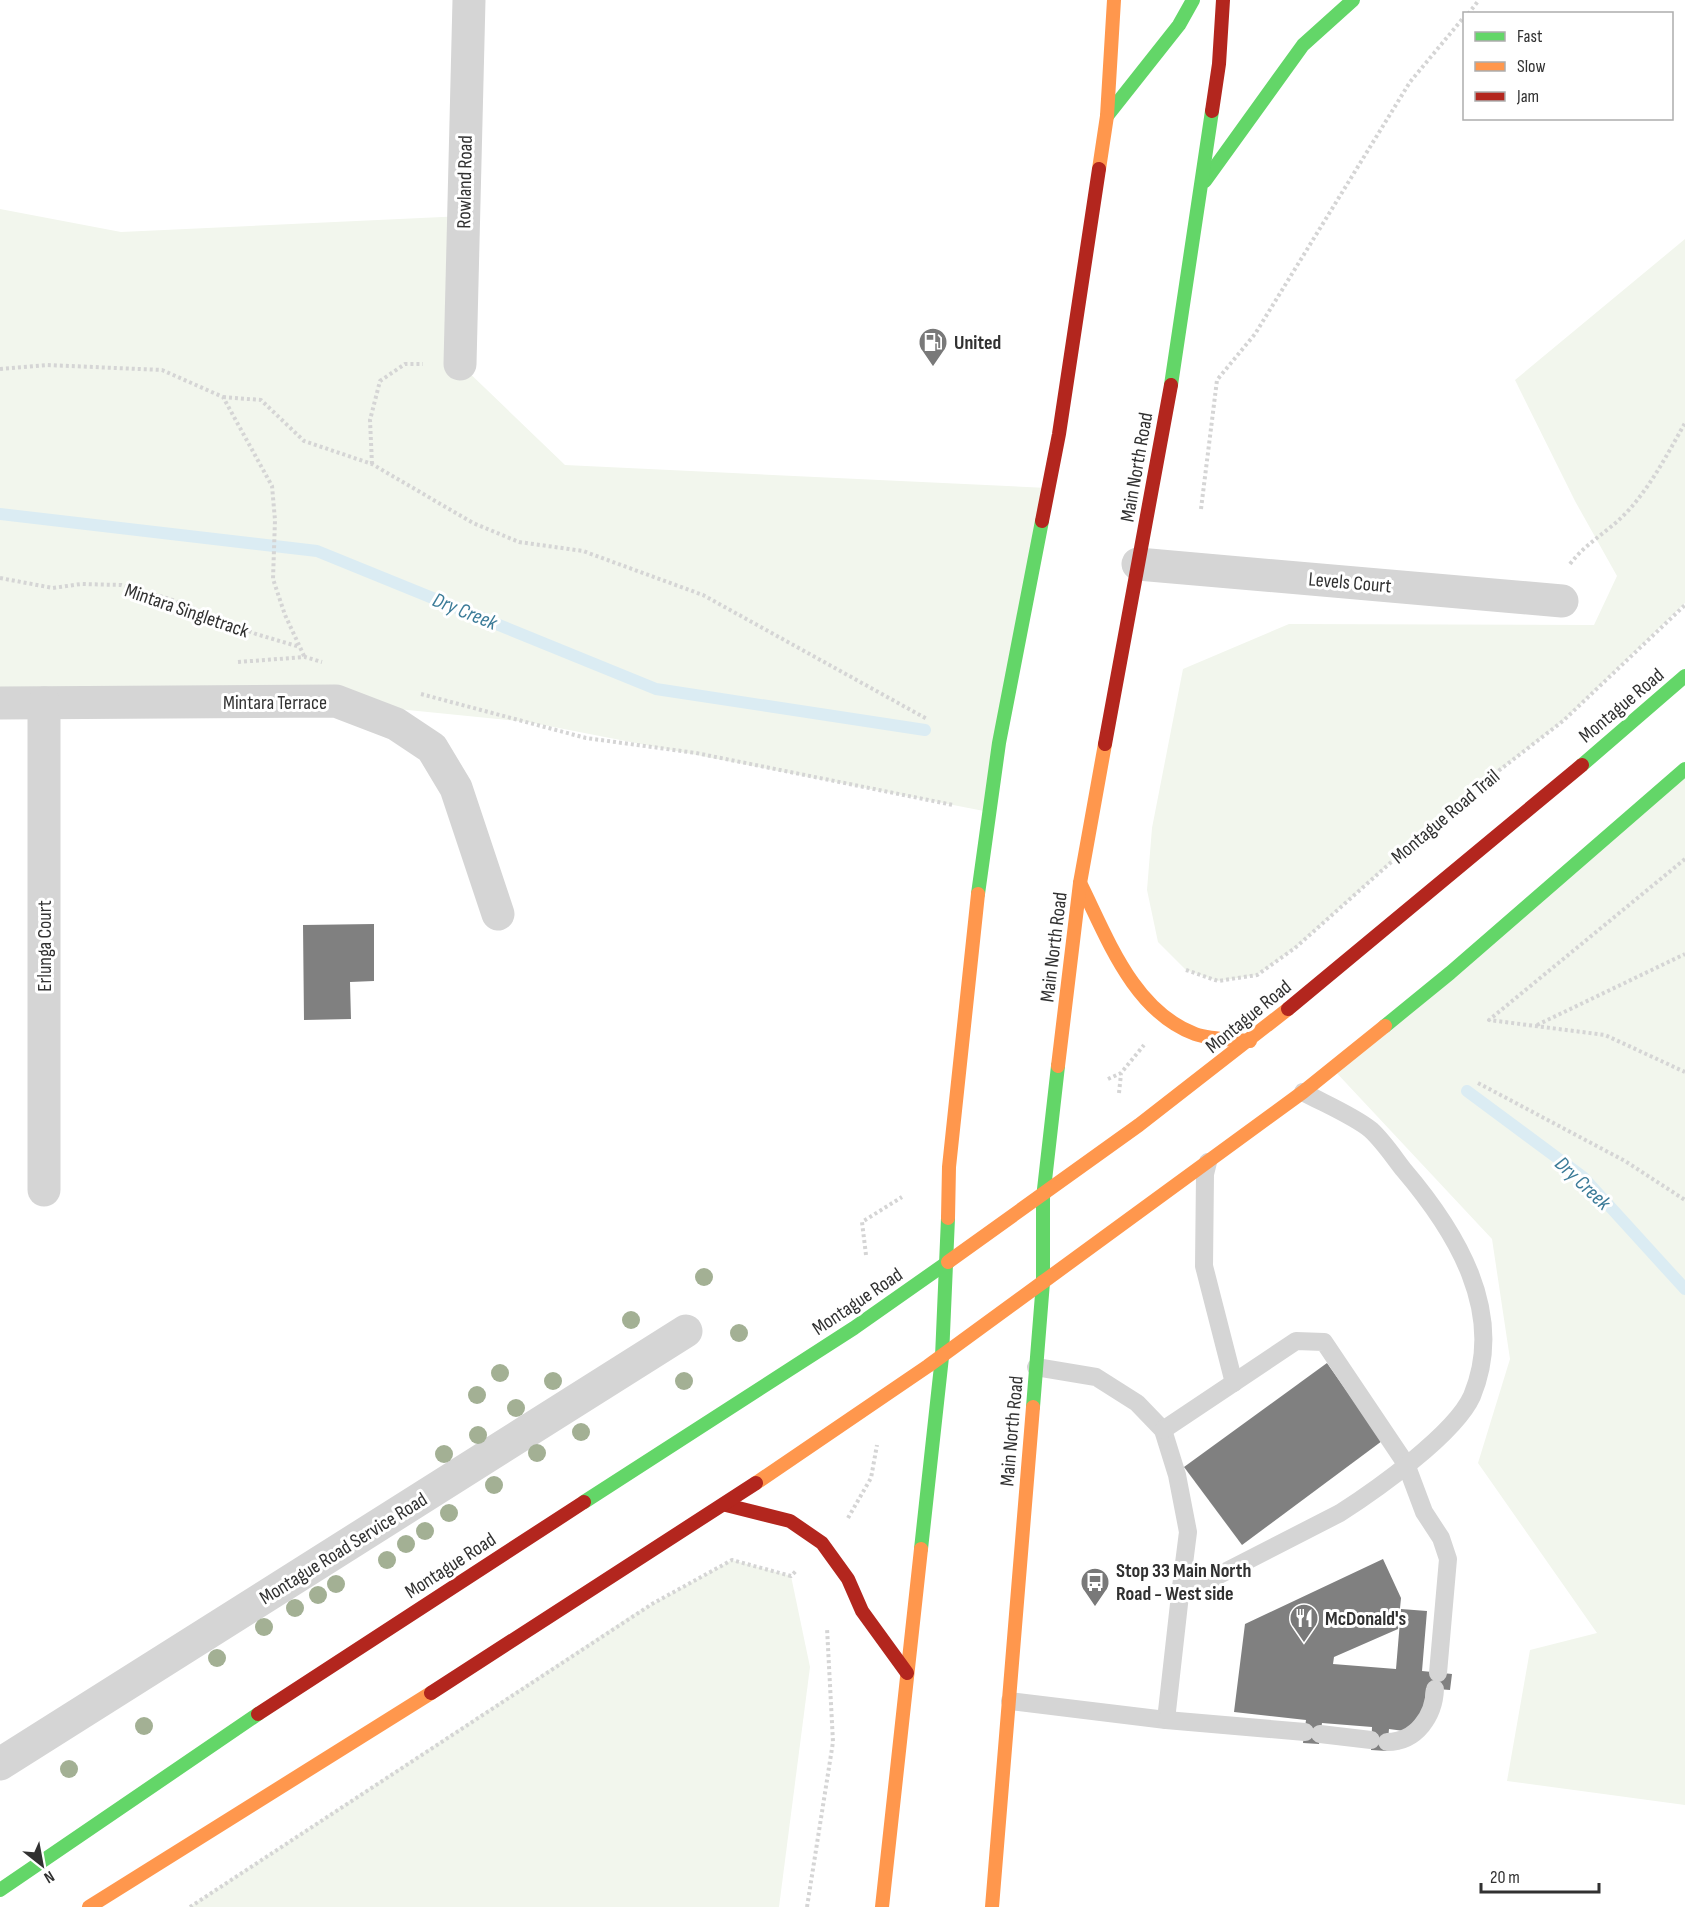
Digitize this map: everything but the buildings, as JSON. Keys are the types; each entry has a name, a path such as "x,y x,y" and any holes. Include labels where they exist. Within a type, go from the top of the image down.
{"main road":[{"path":"882,1907 942,1357 948,1263 949,1167 974,927 999,743 1059,434 1107,116 1114,0"},
{"path":"1107,116 1179,25 1193,0"},
{"name":"Main North Road","path":"992,1907 1043,1282 1043,1198 1080,883 1180,336 1219,64 1223,0"},
{"path":"1201,186 1303,45 1353,0"},
{"name":"Montague Road","path":"0,1890 316,1674 854,1328 1043,1198 1250,1041 1685,676"},
{"path":"88,1907 726,1505 942,1357 1303,1092 1450,973 1685,769"},
{"path":"1080,883 1126,972 1166,1020 1195,1034 1250,1041"},
{"path":"726,1505 790,1521 822,1543 848,1579 862,1611 907,1673"}],"street":[{"name":"Rowland Road","path":"460,364 469,0"},
{"name":"Levels Court","path":"1138,564 1562,601"},
{"name":"Mintara Terrace","path":"0,703 336,701 396,724 432,748 456,788 498,914"},
{"name":"Erlunga Court","path":"44,702 44,1190"},
{"name":"Montague Road Service Road","path":"0,1764 686,1331"}],"lane":[{"path":"1180,1595 1340,1513 1406,1464 1454,1424 1472,1396 1480,1362 1483,1328 1476,1289 1463,1253 1437,1209 1370,1130 1303,1092"},
{"path":"1208,1162 1205,1173 1204,1266 1234,1383"},
{"path":"1010,1701 1166,1720 1379,1741 1404,1740 1431,1715 1437,1681 1448,1560 1441,1538 1424,1512 1406,1464 1324,1342 1296,1341 1163,1430"},
{"path":"1036,1367 1096,1377 1137,1403 1163,1430 1177,1474 1188,1532 1166,1720"}],"path":[{"path":"1470,12 1479,0"},
{"path":"1201,509 1217,380 1255,334 1410,82 1463,18"},
{"path":"372,464 370,420 380,381 405,364 460,364"},
{"path":"0,369 47,365 162,370 223,397 261,400 304,441 372,464 473,523 519,542 583,551 703,595 927,719"},
{"path":"223,397 272,486 275,520 273,579 285,615 305,657 318,701"},
{"path":"1515,597 1569,566 1585,544 1606,532 1629,510 1656,473 1685,423"},
{"name":"Mintara Singletrack","path":"0,578 54,588 81,584 121,585 170,599 256,634 301,647"},
{"name":"Montague Road Trail","path":"1186,970 1218,981 1257,975 1295,948 1462,799 1563,721 1685,605"},
{"path":"305,657 327,664"},
{"path":"414,691 586,738 696,753 990,812"},
{"path":"1685,859 1489,1020 1605,1035 1685,1072"},
{"path":"1536,1026 1685,954"},
{"path":"1108,1079 1121,1073 1146,1043"},
{"path":"1119,1095 1121,1073"},
{"path":"1478,1083 1625,1161 1685,1200"},
{"path":"866,1255 862,1222 902,1197"},
{"path":"846,1521 871,1478 878,1443"},
{"path":"190,1907 662,1598 732,1560 791,1576 799,1568"},
{"path":"807,1907 833,1742 827,1625"}],"shaded area":[{"path":"0,209 121,232 464,216 460,364 565,465 1048,488 989,812 528,722 318,701 0,703"},
{"path":"1685,239 1685,603 1563,721 1462,799 1295,948 1257,975 1218,981 1186,970 1158,942 1147,890 1152,828 1183,669 1289,624 1594,625 1617,576 1575,501 1515,380"},
{"path":"1685,769 1685,1805 1507,1781 1530,1650 1597,1633 1478,1463 1510,1359 1492,1239 1332,1068"},
{"path":"732,1560 791,1576 810,1667 779,1907 189,1907 632,1615"}],"waterway":[{"name":"Dry Creek","path":"0,514 317,551 656,689 925,730"},
{"name":"Dry Creek","path":"1467,1091 1583,1177 1685,1289"}],"traffic: fast":[{"path":"1107,116 1179,25 1193,0"},
{"path":"1205,181 1303,45 1353,0"},
{"path":"1171,385 1212,111"},
{"path":"978,894 999,743 1042,521"},
{"path":"1582,765 1685,676"},
{"path":"1385,1026 1450,973 1685,769"},
{"path":"1033,1407 1043,1282 1043,1198 1058,1066"},
{"path":"921,1549 942,1357 948,1218"},
{"path":"584,1502 854,1328 948,1262"},
{"path":"0,1890 258,1714"}],"traffic: slow":[{"path":"1099,169 1107,116 1114,0"},
{"path":"1058,1066 1080,883 1105,744"},
{"path":"1080,883 1124,970 1155,1008 1173,1023 1195,1034 1250,1041"},
{"path":"948,1218 949,1167 978,894"},
{"path":"948,1262 1139,1125 1288,1009"},
{"path":"1043,1282 1303,1092 1385,1026"},
{"path":"756,1483 928,1366 1043,1282"},
{"path":"992,1907 1033,1407"},
{"path":"882,1907 921,1549"},
{"path":"89,1907 431,1693"}],"traffic: jam":[{"path":"1212,111 1219,64 1223,0"},
{"path":"1042,521 1059,434 1099,169"},
{"path":"1105,744 1171,385"},
{"path":"1288,1009 1582,765"},
{"path":"431,1693 756,1483"},
{"path":"258,1714 584,1502"},
{"path":"726,1505 790,1521 822,1543 848,1579 862,1611 907,1673"}],"place":[{"name":"United","path":"933,368"},
{"name":"Stop 33 Main North Road - West side","path":"1095,1608"},
{"name":"McDonald's","path":"1304,1644"}]}
